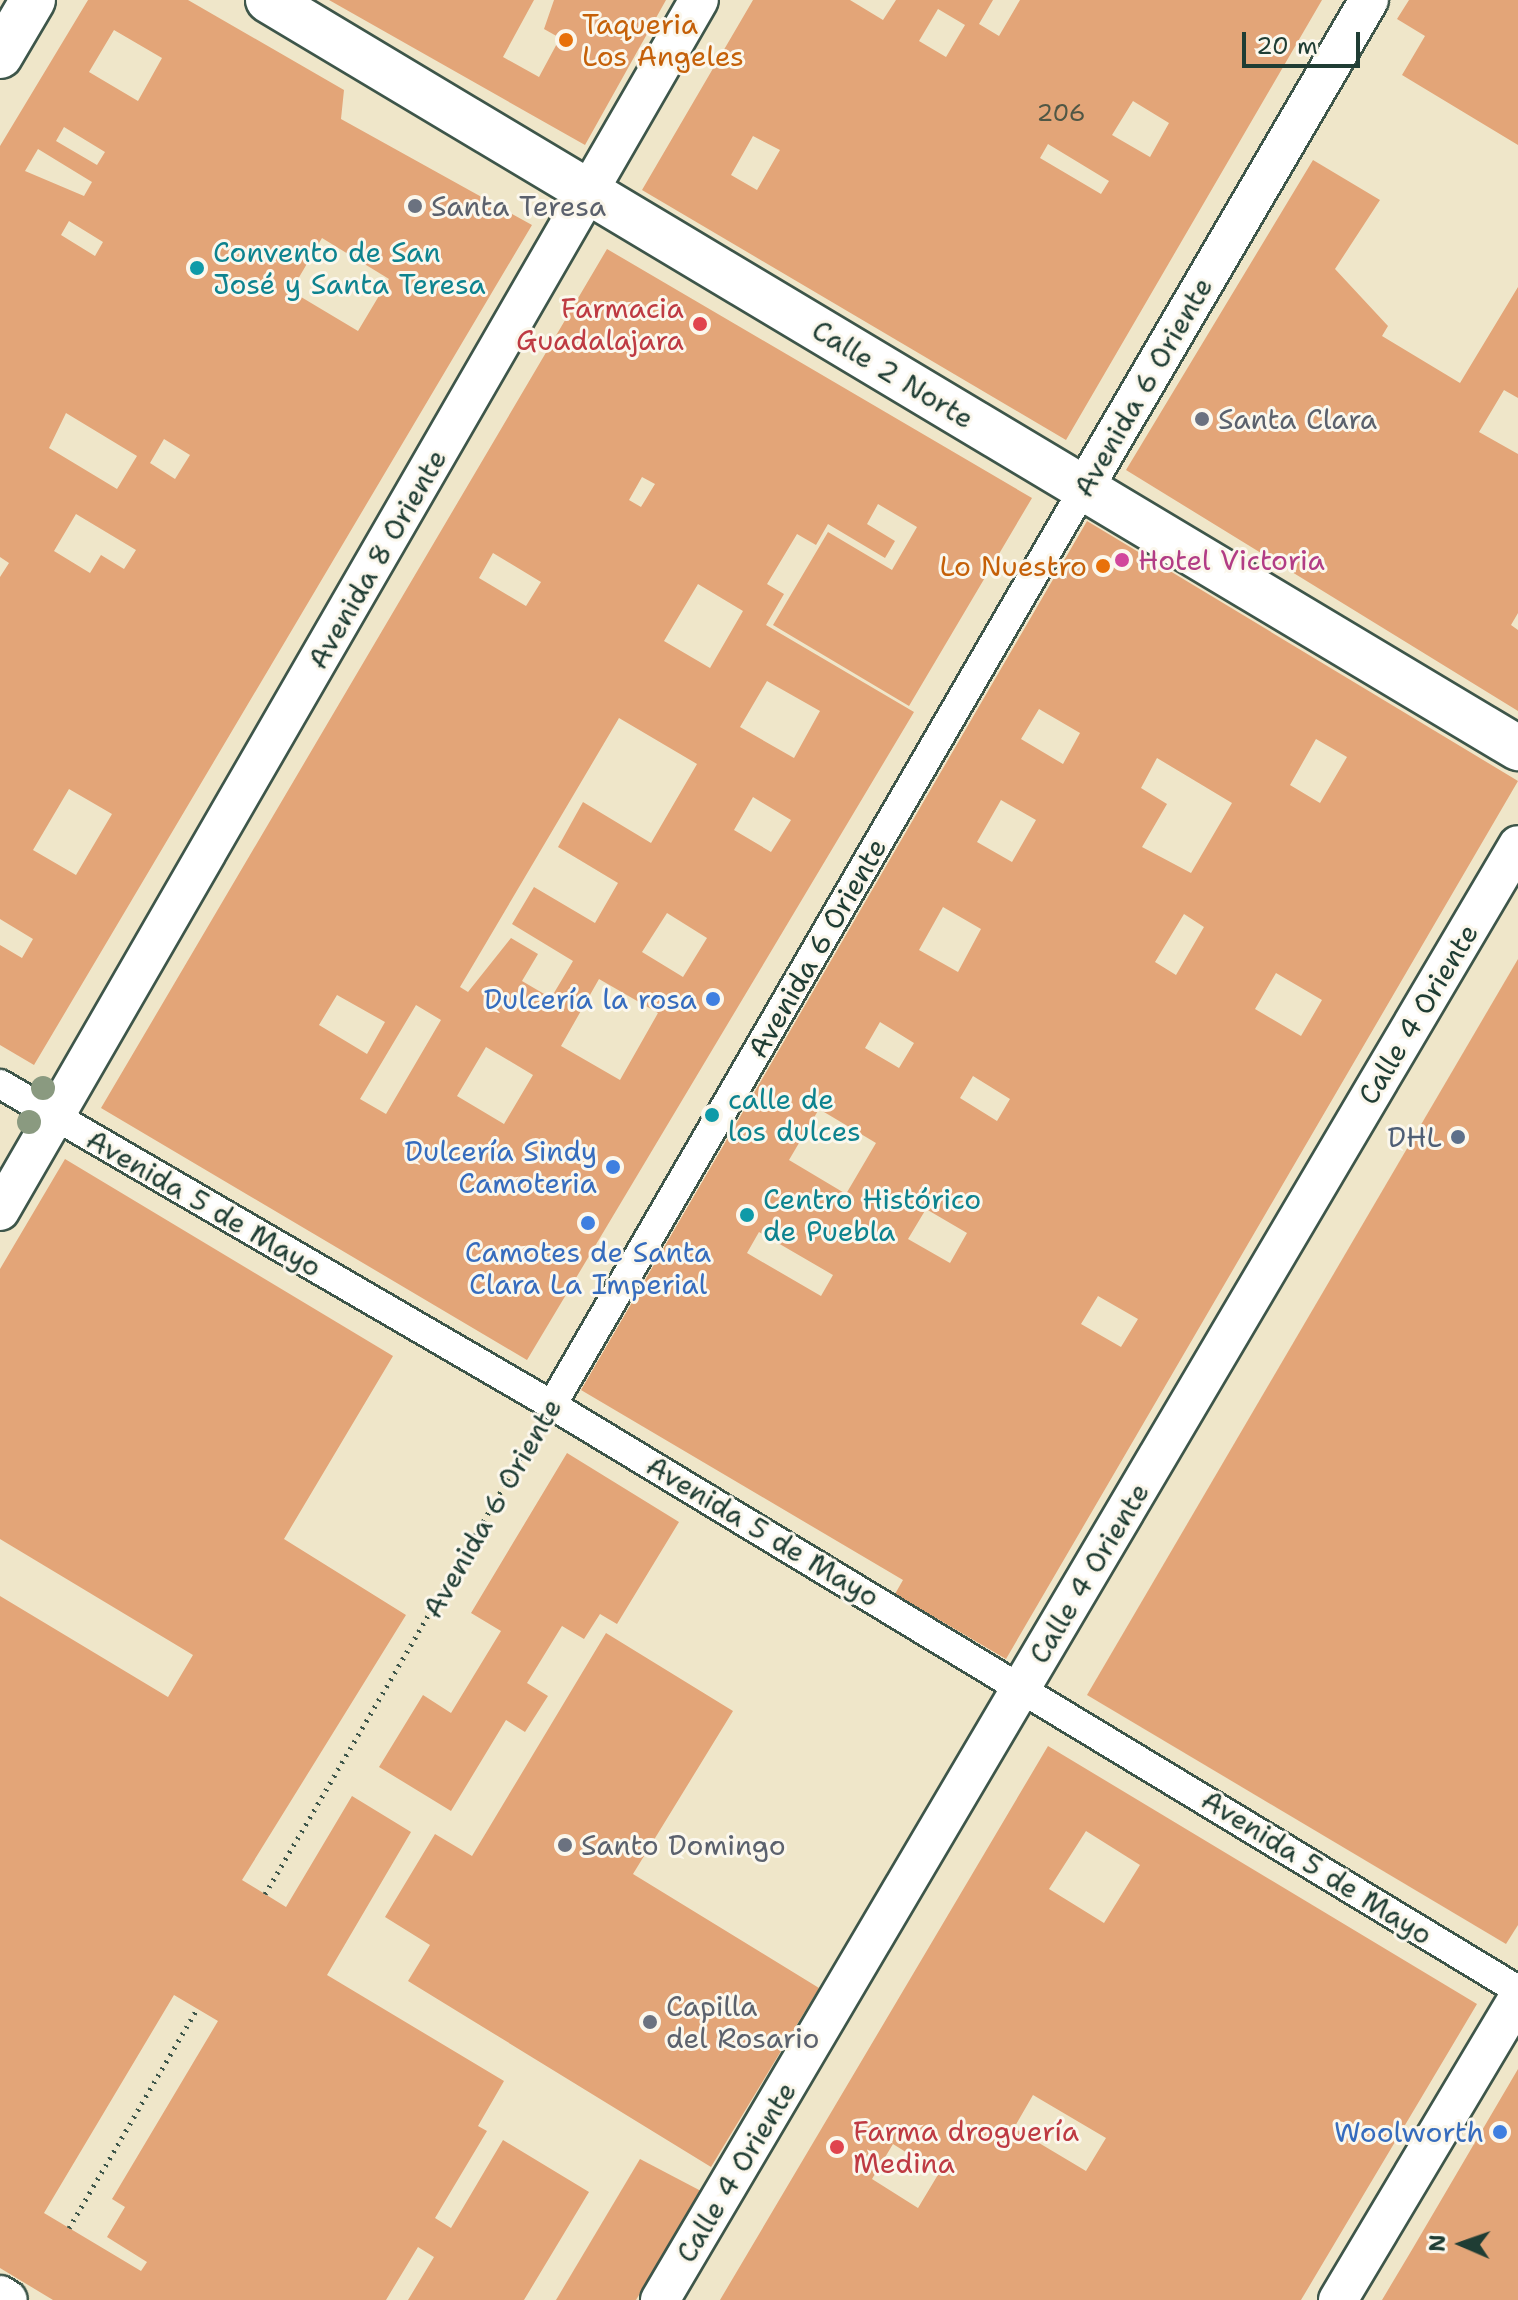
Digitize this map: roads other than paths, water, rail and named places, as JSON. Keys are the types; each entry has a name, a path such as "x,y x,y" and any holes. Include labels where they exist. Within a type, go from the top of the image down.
{"street":[{"path":"0,56 33,0"},
{"name":"Calle 2 Norte","path":"268,0 1518,748"},
{"name":"Avenida 8 Oriente","path":"0,1211 699,0"},
{"name":"Avenida 6 Oriente","path":"552,1405 1369,0"},
{"name":"Calle 4 Oriente","path":"660,2300 1518,845"},
{"name":"Avenida 5 de Mayo","path":"0,1084 552,1405 1022,1686 1518,1990"},
{"path":"1338,2300 1518,1998"},
{"path":"0,2295 8,2300"}],"place":[{"name":"Taqueria Los Angeles","path":"566,40"},
{"name":"Santa Teresa","path":"415,206"},
{"name":"Convento de San José y Santa Teresa","path":"197,268"},
{"name":"Farmacia Guadalajara","path":"700,324"},
{"name":"Santa Clara","path":"1202,419"},
{"name":"Hotel Victoria","path":"1122,560"},
{"name":"Lo Nuestro","path":"1103,566"},
{"name":"Dulcería la rosa","path":"713,999"},
{"name":"calle de los dulces","path":"712,1115"},
{"name":"DHL","path":"1458,1137"},
{"name":"Dulcería Sindy Camoteria","path":"613,1167"},
{"name":"Centro Histórico de Puebla","path":"747,1215"},
{"name":"Camotes de Santa Clara La Imperial","path":"588,1223"},
{"name":"Santo Domingo","path":"565,1845"},
{"name":"Capilla del Rosario","path":"650,2022"},
{"name":"Woolworth","path":"1500,2132"},
{"name":"Farma droguería Medina","path":"837,2147"}]}
